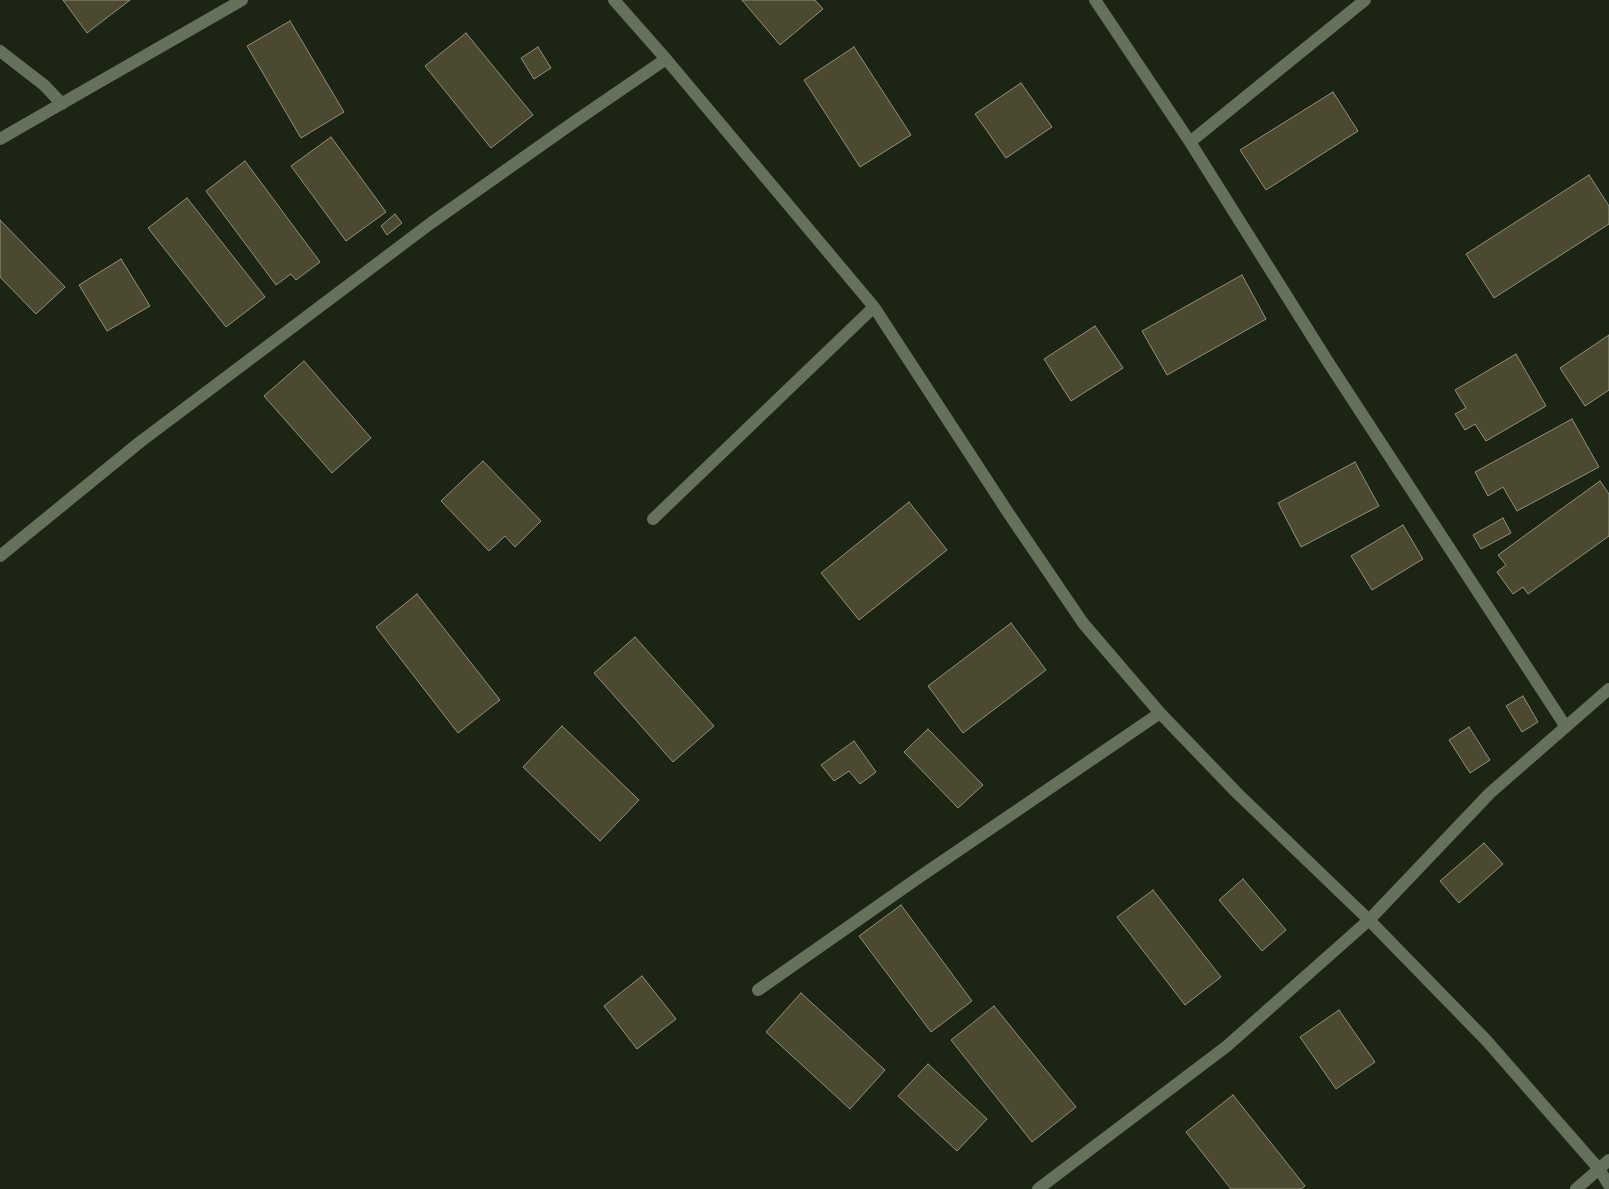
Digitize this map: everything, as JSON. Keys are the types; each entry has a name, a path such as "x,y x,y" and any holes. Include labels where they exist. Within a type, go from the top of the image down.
{"street":[{"path":"0,139 242,0"},
{"path":"614,0 666,59 874,307 1009,514 1083,623 1160,714 1237,793 1370,920 1486,1040 1599,1169 1609,1185"},
{"path":"1096,0 1190,142 1330,365 1566,728"},
{"path":"1190,142 1365,0"},
{"path":"0,51 44,85 62,104"},
{"path":"0,556 140,442 431,223 666,59"},
{"path":"653,519 874,307"},
{"path":"1038,1189 1227,1046 1370,920 1490,793 1609,690"},
{"path":"758,990 918,878 1160,714"},
{"path":"1576,1189 1609,1160"}],"building":[{"path":"63,0 130,0 87,33"},
{"path":"742,0 815,0 823,9 780,45"},
{"path":"290,21 344,112 301,138 247,46"},
{"path":"466,33 533,115 491,148 425,66"},
{"path":"538,47 551,68 534,79 521,58"},
{"path":"854,47 911,135 860,167 804,80"},
{"path":"1021,83 1052,127 1006,158 975,114"},
{"path":"1333,92 1358,131 1266,190 1240,150"},
{"path":"331,137 386,212 346,241 291,166"},
{"path":"245,161 320,262 296,280 291,274 276,285 206,191"},
{"path":"1589,175 1609,206 1609,224 1494,298 1466,254"},
{"path":"187,198 265,297 226,327 148,228"},
{"path":"395,214 402,223 387,235 381,226"},
{"path":"0,220 65,287 36,314 0,277"},
{"path":"121,259 150,306 107,331 79,285"},
{"path":"1242,275 1266,319 1167,375 1142,331"},
{"path":"1095,326 1123,368 1071,401 1044,359"},
{"path":"1609,335 1609,390 1585,406 1560,368"},
{"path":"1516,354 1546,406 1486,441 1475,424 1465,430 1455,414 1466,408 1455,390"},
{"path":"304,361 371,438 332,473 264,396"},
{"path":"1572,419 1599,467 1517,511 1503,487 1488,496 1475,472"},
{"path":"483,461 541,521 515,547 505,536 489,551 441,501"},
{"path":"1355,462 1379,506 1301,547 1278,503"},
{"path":"1600,481 1609,494 1609,536 1528,594 1523,587 1513,594 1497,572 1506,565 1498,555"},
{"path":"909,502 947,550 859,620 821,573"},
{"path":"1503,518 1511,533 1481,549 1473,535"},
{"path":"1403,525 1423,559 1372,590 1351,556"},
{"path":"417,594 500,700 458,733 376,627"},
{"path":"1011,623 1046,670 963,733 928,686"},
{"path":"635,637 714,726 673,762 594,673"},
{"path":"1523,696 1538,722 1522,732 1506,706"},
{"path":"562,726 639,800 600,841 523,767"},
{"path":"1469,727 1490,760 1470,773 1449,740"},
{"path":"928,729 983,785 958,808 904,752"},
{"path":"854,741 876,772 860,784 849,771 834,781 821,765"},
{"path":"1484,843 1503,864 1459,903 1440,881"},
{"path":"1243,879 1286,930 1262,951 1219,900"},
{"path":"1153,890 1221,977 1185,1005 1117,917"},
{"path":"901,905 972,1001 931,1032 859,936"},
{"path":"642,976 676,1019 637,1049 604,1006"},
{"path":"801,993 885,1070 850,1109 766,1032"},
{"path":"994,1006 1076,1107 1032,1142 951,1040"},
{"path":"1339,1010 1375,1062 1336,1089 1300,1037"},
{"path":"928,1064 987,1119 957,1151 898,1096"},
{"path":"1233,1095 1305,1186 1301,1189 1231,1189 1186,1132"}]}
